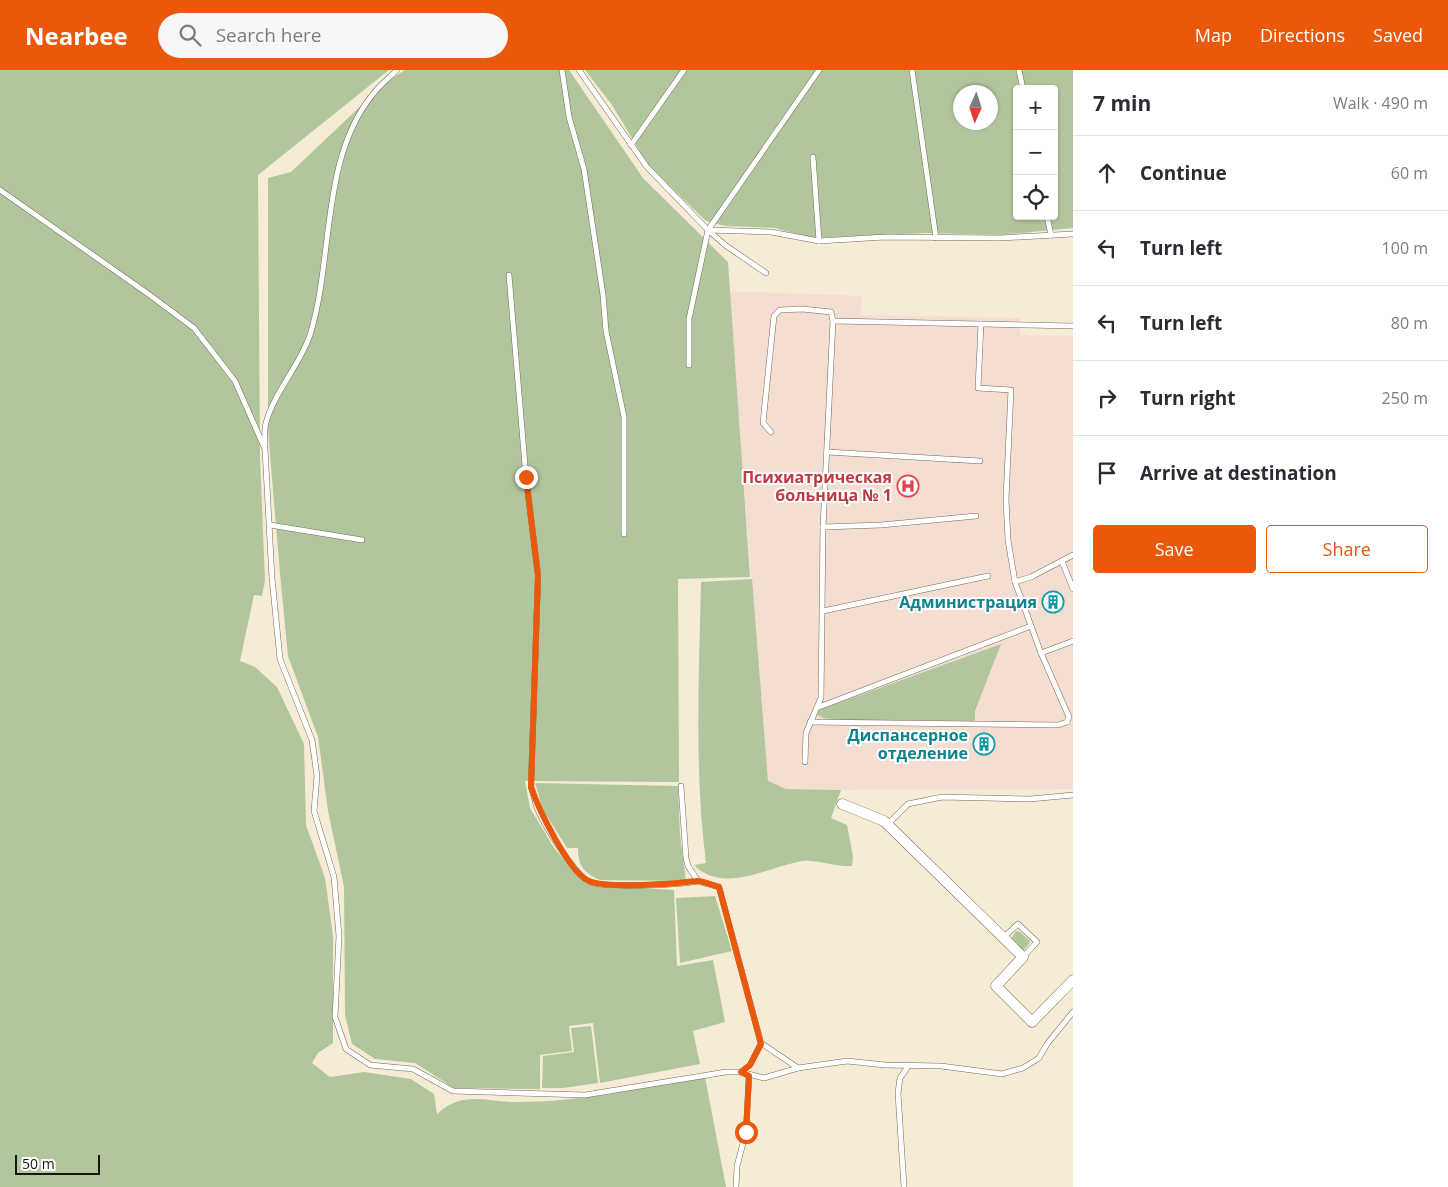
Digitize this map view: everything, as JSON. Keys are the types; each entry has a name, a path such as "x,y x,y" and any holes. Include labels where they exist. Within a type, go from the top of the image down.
{"street":[{"path":"842,804 888,824 1023,957 996,986 1032,1022 1073,980"}],"lane":[{"path":"397,70 367,102 350,136 336,176 322,283 310,333 303,354 266,423 265,449 280,659 312,740 317,776 314,811 334,877 338,936 335,1017 346,1049 370,1065 413,1069 454,1091 585,1095 726,1072 741,1072 749,1076 764,1078 798,1068 847,1061 941,1066 1002,1074 1023,1068 1039,1058 1047,1044 1073,1012"},
{"path":"562,70 569,117 584,169 603,295 606,331 624,417 624,534"},
{"path":"579,70 647,167 708,230 725,245 766,274"},
{"path":"631,145 684,70"},
{"path":"689,365 689,319 708,230 817,72 810,70"},
{"path":"912,70 936,238"},
{"path":"1019,70 1022,85"},
{"path":"813,157 819,241"},
{"path":"0,190 194,328 235,381 265,449"},
{"path":"1048,220 1051,235"},
{"path":"708,230 771,232 819,241 885,237 1000,238 1073,234"},
{"path":"509,275 526,477 538,576 531,787 538,810 557,843 582,876 590,882 630,885 684,884 698,881 719,887 761,1044 798,1068"},
{"path":"771,432 763,423 774,316 780,310 802,309 831,312 833,320 823,527 823,611 819,707 806,733 805,762"},
{"path":"833,320 1073,326"},
{"path":"810,722 1063,724 1069,718 1041,653 1015,582 1008,540 1006,499 1011,390 978,388 981,324"},
{"path":"827,452 980,461"},
{"path":"823,527 881,525 976,516"},
{"path":"270,525 362,540"},
{"path":"1015,582 1073,555"},
{"path":"1062,561 1073,589"},
{"path":"823,611 988,576"},
{"path":"819,707 1031,626"},
{"path":"1041,653 1073,641"},
{"path":"681,786 686,858 688,866 698,881"},
{"path":"888,824 908,804 942,797 1030,798 1073,795"},
{"path":"1004,937 1018,924 1037,942 1023,957"},
{"path":"741,1072 750,1065 761,1044"},
{"path":"904,1187 898,1093 900,1078 909,1065"},
{"path":"736,1187 737,1166 746,1132 749,1076"}],"shaded area":[{"name":"Психиатрическая больница № 1","path":"725,291 862,296 861,315 1020,318 1020,335 1073,336 1073,789 786,789 768,781 736,392"}],"green space":[{"path":"0,70 389,70 258,175 260,457 265,581 262,596 254,595 240,661 255,667 277,687 304,744 306,825 325,878 333,936 333,1043 318,1053 312,1063 330,1077 364,1072 411,1079 434,1094 437,1114 456,1102 465,1100 516,1102 564,1100 611,1094 705,1077 726,1187 0,1187"},
{"path":"405,70 569,70 643,178 728,262 750,577 678,579 679,782 525,781 530,808 554,848 586,884 674,890 677,966 713,960 725,1022 693,1031 700,1064 600,1083 593,1023 569,1026 572,1051 540,1055 540,1089 454,1088 415,1063 375,1059 352,1044 345,1015 344,887 328,811 318,737 288,656 280,574 268,430 268,178 291,172 386,82"},
{"path":"585,70 1073,70 1073,228 999,235 927,233 811,238 775,228 726,226 706,221 648,165 612,105"},
{"path":"752,579 768,781 786,789 841,790 831,818 847,825 853,856 852,866 803,861 747,876 719,878 706,874 694,865 706,863 702,828 699,758 701,582"},
{"path":"1001,644 975,711 975,721 841,720 823,718 816,714 819,710"},
{"path":"535,783 678,786 680,835 686,881 600,880 590,875 583,868 579,860 578,848 567,848 543,810"},
{"path":"715,896 732,951 680,963 676,898"},
{"path":"1016,931 1020,932 1030,941 1023,951 1010,940"},
{"path":"591,1026 598,1083 563,1088 542,1088 543,1056 574,1052 571,1028"}],"place":[{"name":"Психиатрическая больница № 1","path":"908,486"},
{"name":"Администрация","path":"1053,602"},
{"name":"Диспансерное отделение","path":"984,744"}],"route":[{"path":"526,477 538,576 533,681 531,787 538,810 557,843 582,876 590,882 630,885 684,884 698,881 719,887 761,1044 750,1065 741,1072 749,1076 749,1107 746,1132"}]}
